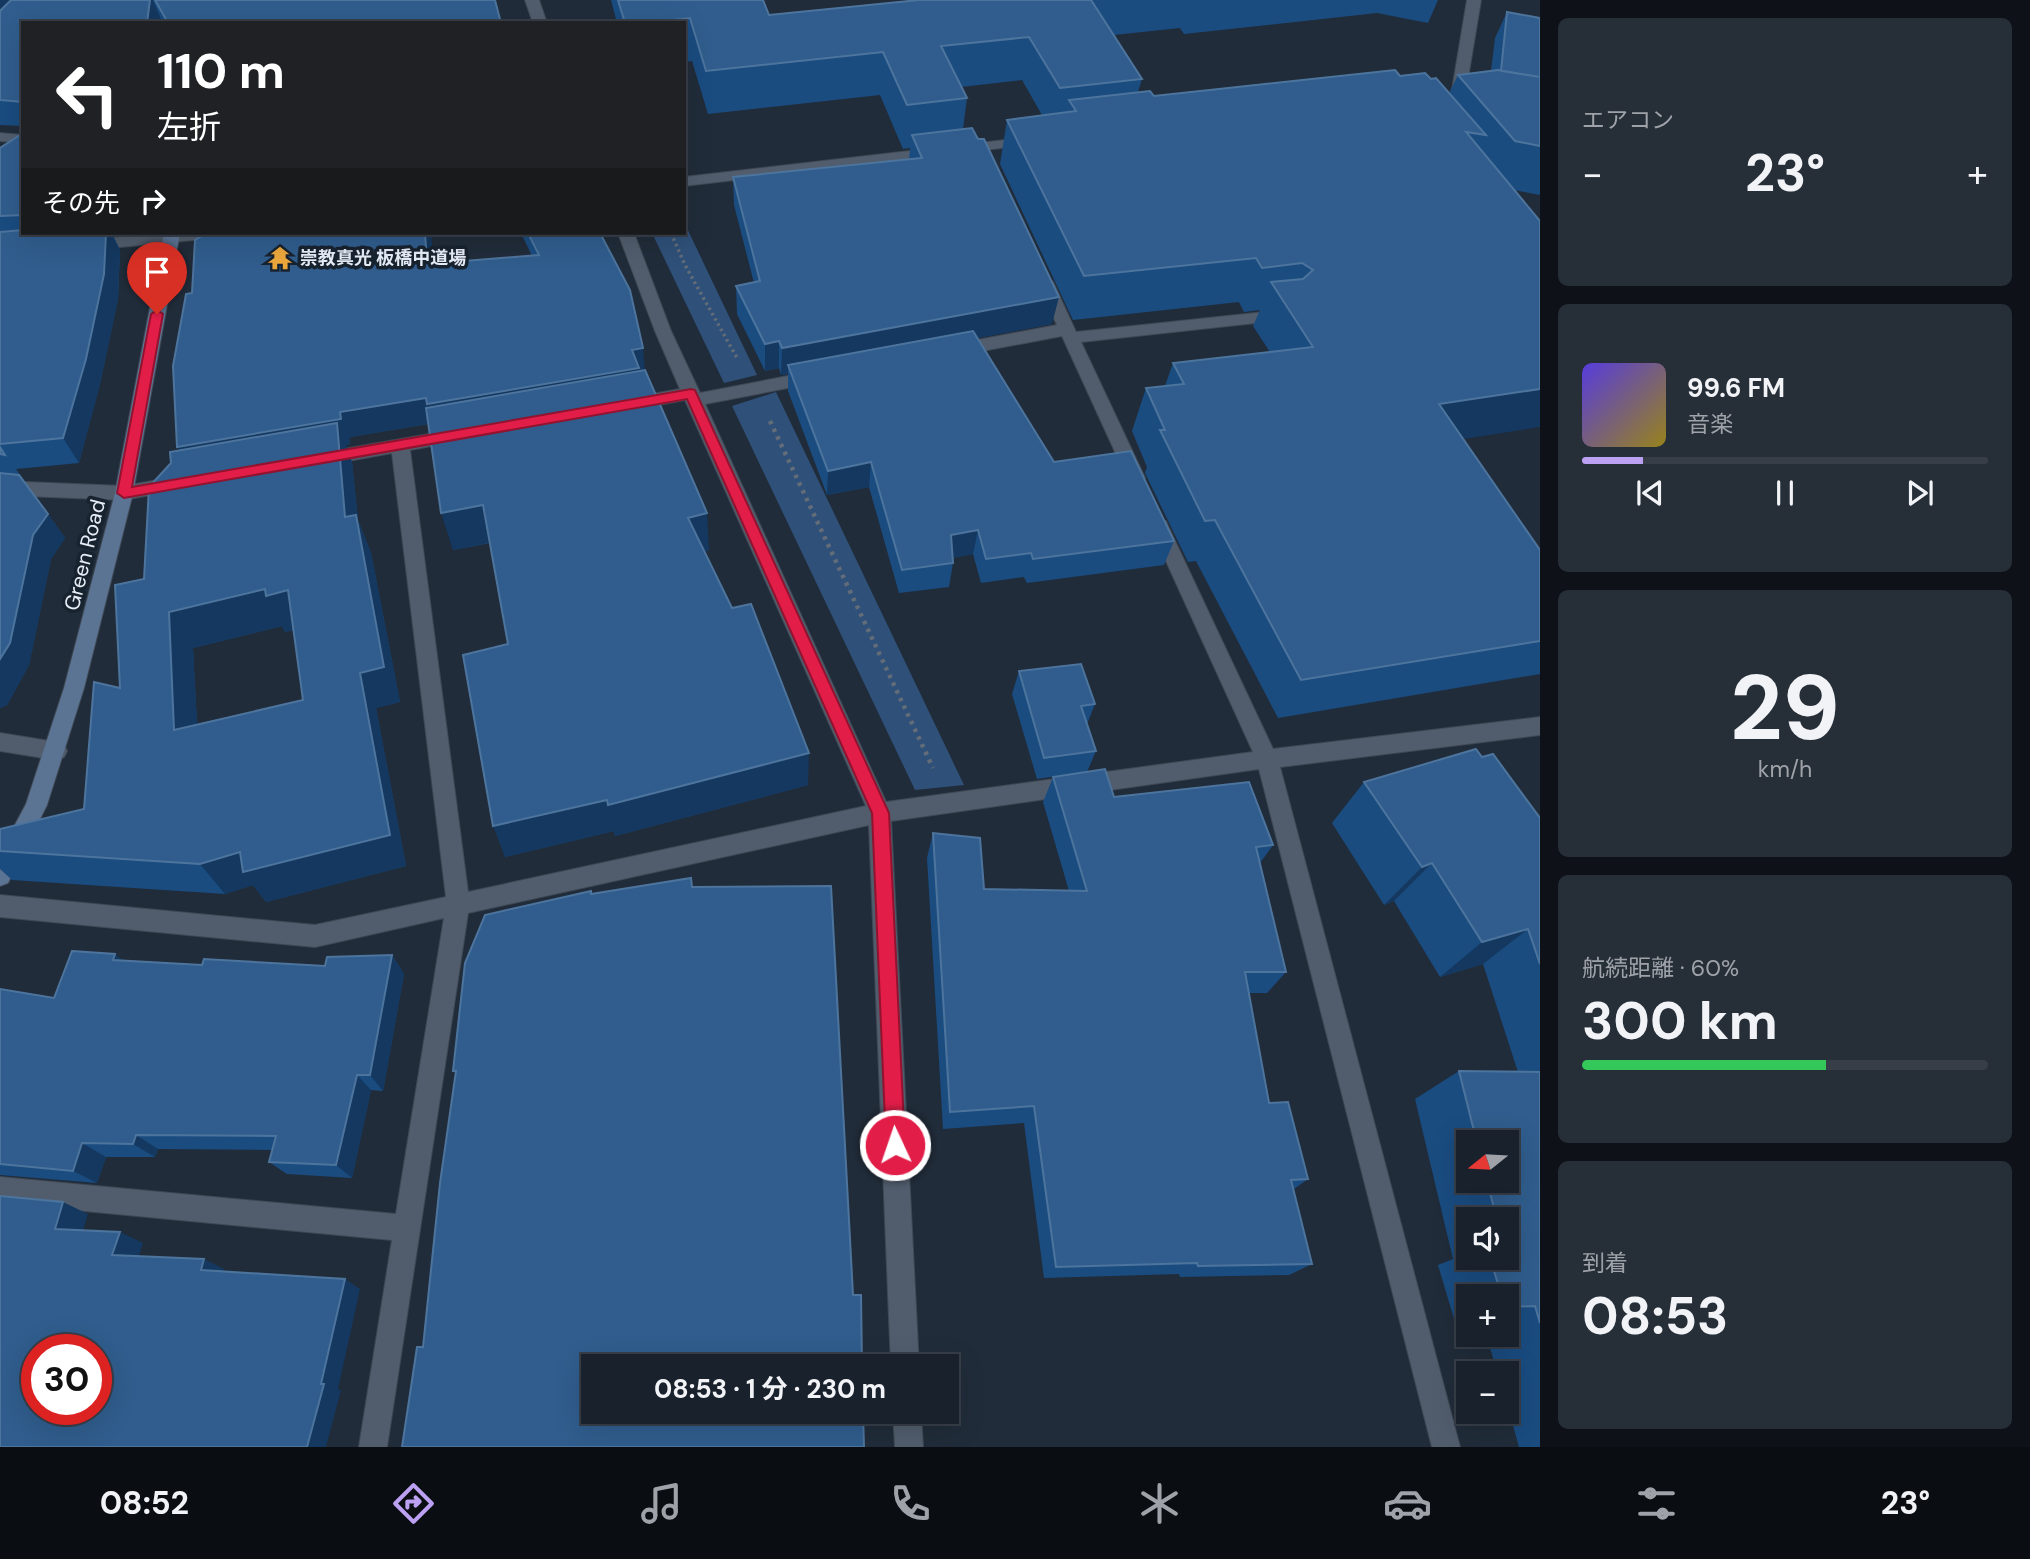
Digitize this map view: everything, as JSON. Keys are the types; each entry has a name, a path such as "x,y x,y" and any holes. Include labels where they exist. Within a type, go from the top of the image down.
{"street":[{"path":"532,0 539,21"},
{"path":"1457,104 1474,0"},
{"path":"0,152 12,139"},
{"path":"686,182 984,153 1050,139"},
{"path":"79,246 172,235"},
{"name":"Green Road","path":"0,876 36,805 56,751 124,493 172,235"},
{"path":"626,235 692,397 880,813 904,1354"},
{"path":"1038,268 1267,759 1446,1447"},
{"path":"944,352 1069,333 1284,315"},
{"path":"611,407 754,388 836,373"},
{"path":"308,461 479,431"},
{"path":"373,1447 458,905 400,445"},
{"path":"0,488 124,493 189,482"},
{"path":"0,906 315,936 880,813 1267,759 1540,726"},
{"path":"0,742 56,751"},
{"path":"0,1190 408,1228"},
{"path":"908,1424 909,1447"}],"path":[{"path":"672,235 685,265 754,388 950,804"}],"shaded area":[{"path":"686,226 757,375 724,383 653,235 686,235"},
{"path":"776,392 964,785 915,790 732,406"}],"building":[{"path":"11,0 150,0 147,21 21,21 21,102 0,100 0,11"},
{"path":"155,0 495,0 500,21 167,21"},
{"path":"618,0 763,0 769,15 919,0 1091,0 1142,79 1060,88 1029,37 941,46 967,98 907,105 883,52 706,71 690,18 624,21"},
{"path":"1507,12 1540,18 1540,77 1501,71"},
{"path":"1395,70 1400,76 1425,73 1431,79 1436,78 1486,135 1466,132 1540,221 1540,389 1439,404 1540,550 1540,641 1301,680 1215,520 1205,521 1160,430 1165,430 1146,388 1184,384 1173,363 1313,347 1271,282 1303,279 1313,270 1302,263 1262,268 1256,258 1084,276 1007,120 1076,111 1069,100 1150,91 1154,96"},
{"path":"1498,70 1540,77 1540,146 1515,141 1458,75"},
{"path":"972,128 978,139 984,139 1059,297 782,348 779,341 765,344 736,286 760,281 733,177 922,158 912,135"},
{"path":"21,134 21,215 0,216 0,148"},
{"path":"21,230 21,235 106,235 104,274 86,359 63,438 0,444 0,232"},
{"path":"204,235 425,235 427,264 539,255 529,235 601,235 630,290 643,348 632,350 639,368 427,404 426,398 340,412 341,419 177,447 173,366 186,294 192,293 195,240"},
{"path":"973,331 1054,462 1131,451 1174,541 1033,559 1031,553 986,559 978,530 951,535 953,563 902,570 871,462 828,471 788,365"},
{"path":"645,370 707,513 688,518 732,608 751,604 809,753 608,805 607,800 493,826 463,655 508,644 483,505 441,513 426,408"},
{"path":"337,423 345,517 356,515 384,667 360,673 390,835 243,872 240,852 200,864 0,851 0,829 84,809 94,682 120,688 115,585 144,579 149,487 171,463 170,452","holes":["265,589 266,596 288,590 303,700 174,730 169,612"]},
{"path":"0,473 19,475 48,514 33,535 10,643 0,659"},
{"path":"1081,664 1095,704 1081,706 1096,751 1044,758 1019,671"},
{"path":"1476,749 1482,757 1493,754 1540,818 1540,964 1528,929 1482,942 1432,863 1422,867 1364,782"},
{"path":"1105,769 1114,797 1249,782 1273,845 1256,847 1286,972 1245,972 1269,1103 1288,1102 1308,1179 1291,1180 1312,1264 1198,1266 1197,1263 1056,1267 1034,1106 950,1112 933,833 980,838 984,889 1087,891 1053,777"},
{"path":"691,878 692,887 831,886 853,1295 861,1295 862,1354 581,1354 581,1424 863,1424 864,1447 402,1447 417,1347 423,1347 440,1183 456,1071 453,1071 465,963 485,915 591,891 591,894"},
{"path":"72,951 115,954 113,960 202,965 204,959 325,966 327,957 392,955 370,1075 357,1075 336,1165 269,1162 276,1136 136,1135 133,1144 82,1143 73,1171 0,1164 0,989 54,998"},
{"path":"1459,1071 1540,1072 1540,1323 1535,1306 1519,1307 1519,1284 1498,1284 1494,1270 1519,1270 1519,1207 1494,1207 1490,1194 1519,1194 1519,1130 1474,1130"},
{"path":"0,1196 63,1202 55,1229 120,1232 112,1255 204,1259 201,1270 345,1279 321,1384 324,1384 307,1447 0,1447"}],"place":[{"name":"崇教真光 板橋中道場","path":"280,258"}],"route":[{"path":"157,314 124,493 691,393 880,813 895,1145"}]}
